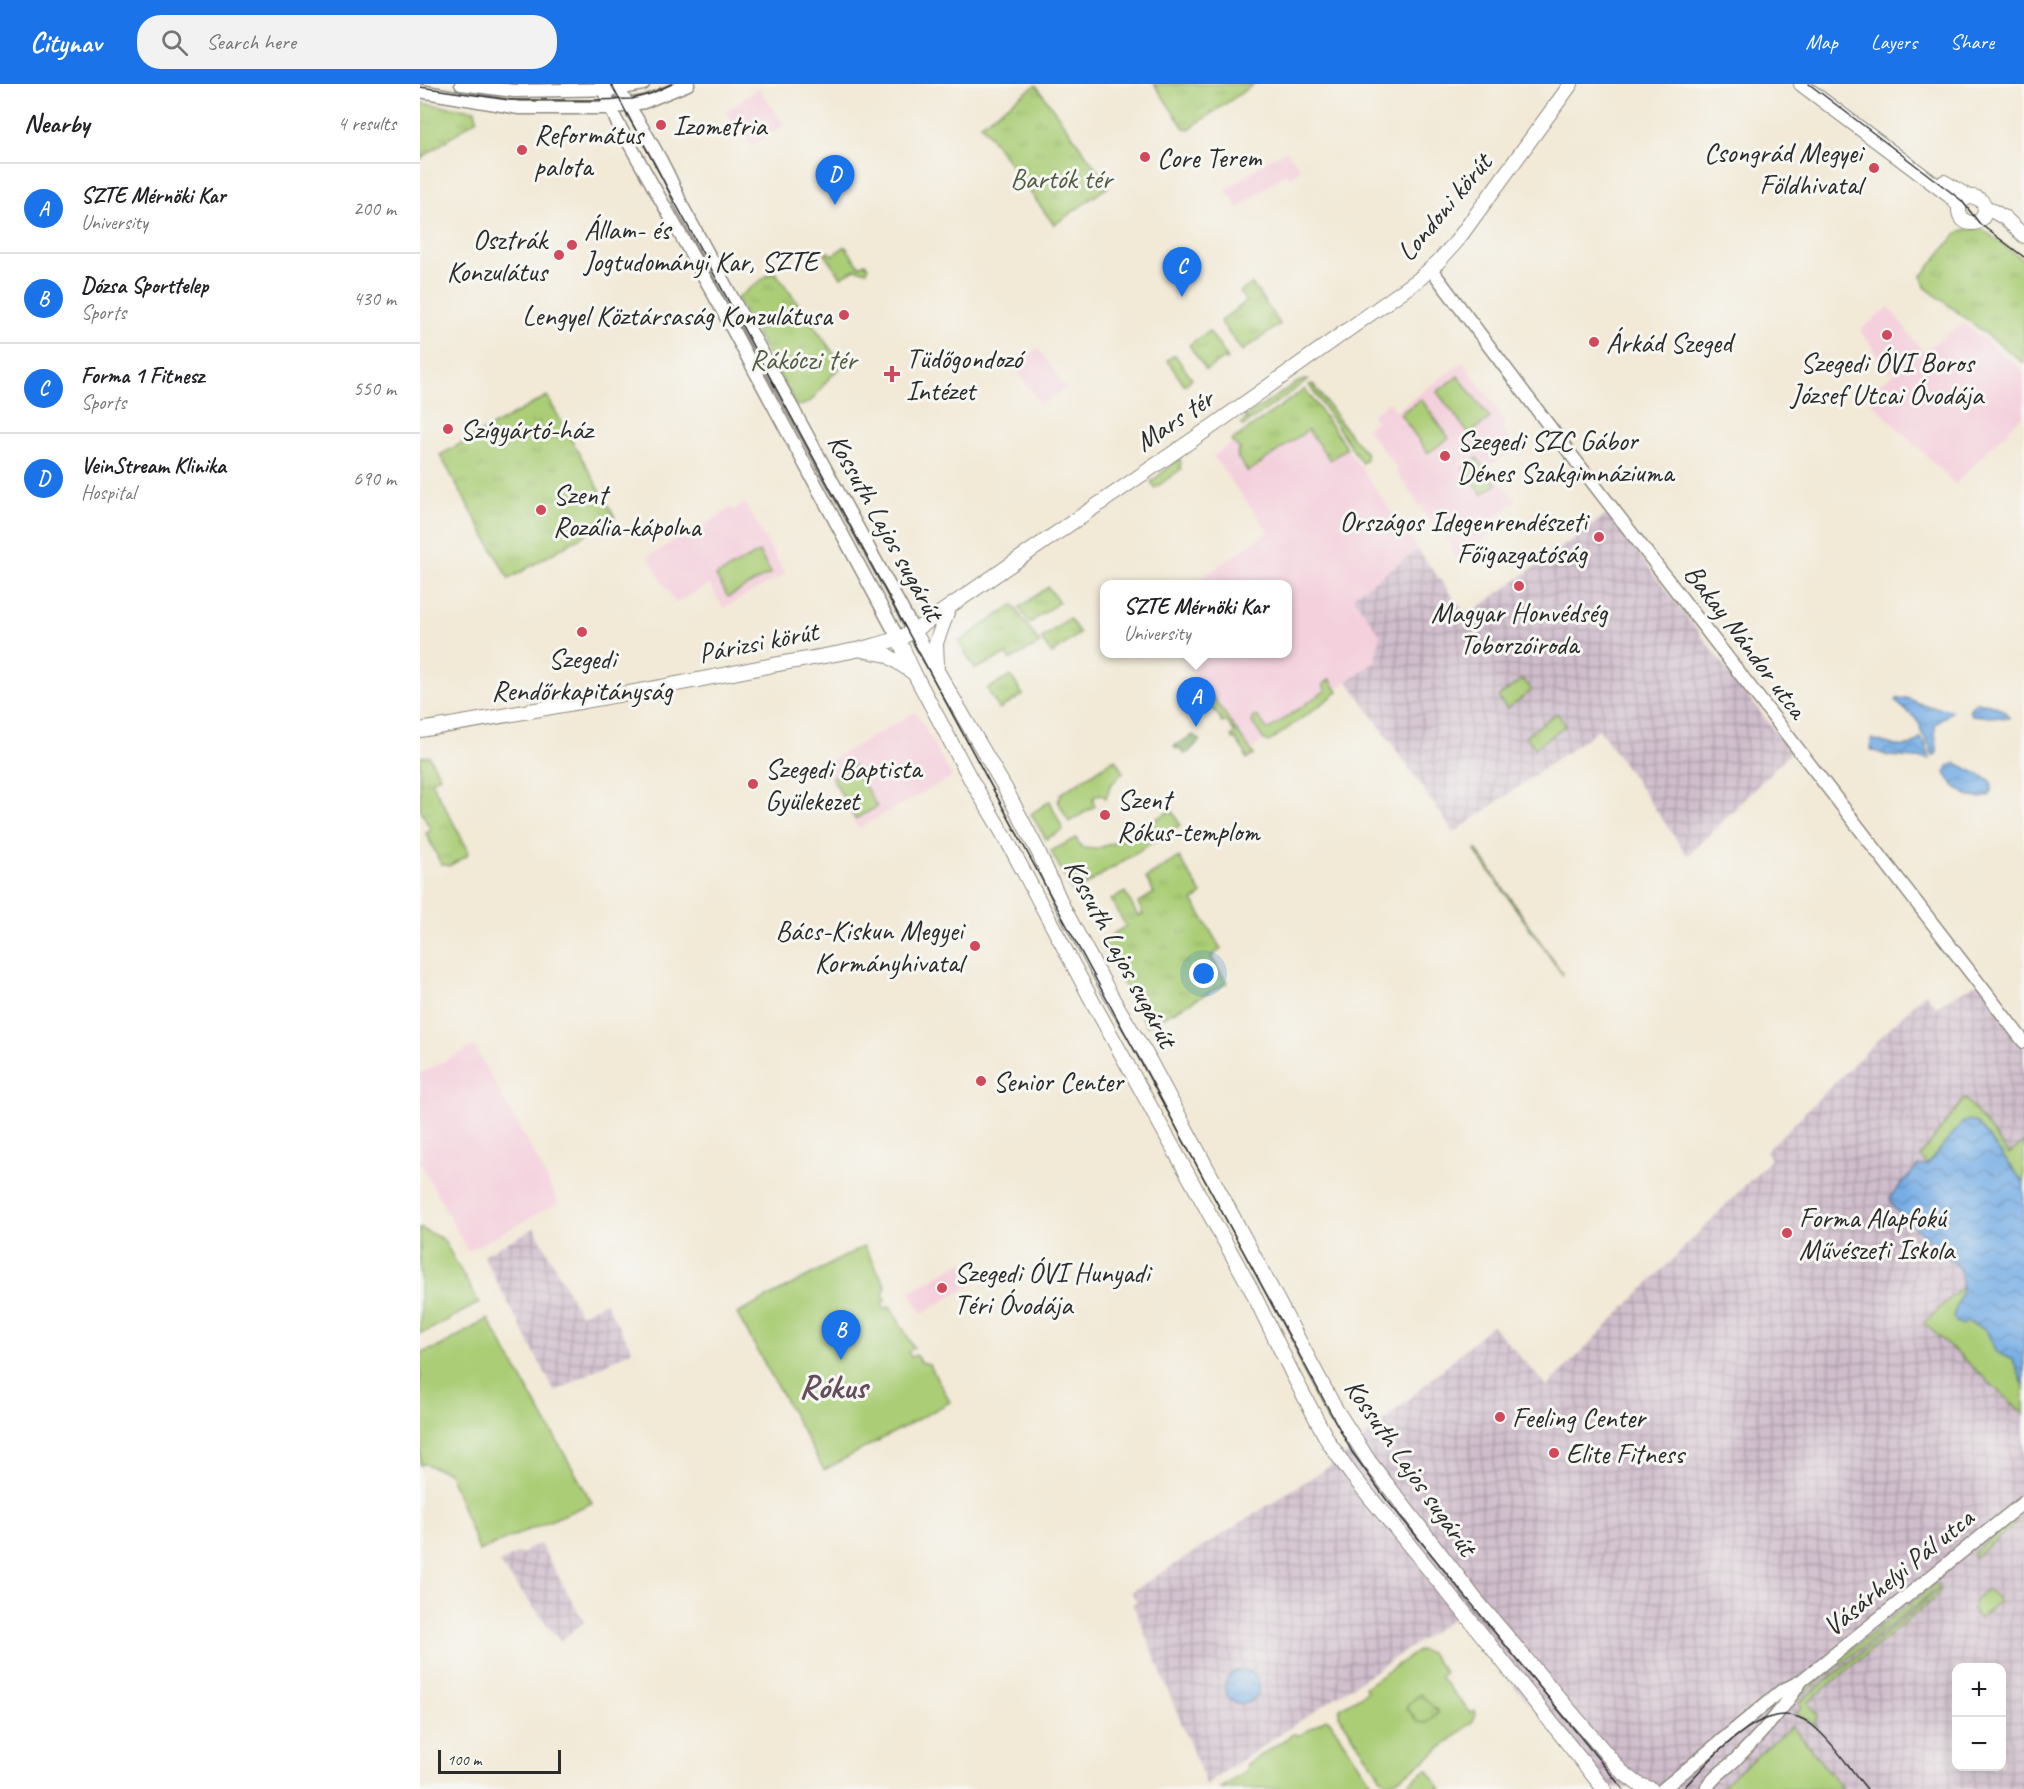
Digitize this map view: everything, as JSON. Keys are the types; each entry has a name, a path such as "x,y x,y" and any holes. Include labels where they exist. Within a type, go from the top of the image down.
{"main road":[{"name":"Londoni körút","path":"1305,360 1431,269 1456,242 1571,84"},
{"path":"1801,84 1950,196 1964,202 1978,198 1982,212 2024,238"},
{"path":"1816,84 1954,190 1964,202"},
{"path":"1964,202 1960,216 1966,221 1974,222 1982,212"},
{"name":"Mars tér","path":"1071,521 1305,360"},
{"name":"Párizsi körút","path":"420,730 721,676 857,649 898,638 948,610 1071,521"},
{"path":"938,672 936,643 948,610"},
{"name":"Kossuth Lajos sugárút","path":"914,631 1005,788 1038,850 1063,907 1115,1003 1146,1054 1196,1152 1335,1408 1358,1446 1476,1600 1621,1771 1638,1784 1651,1789"},
{"name":"Kossuth Lajos sugárút","path":"898,638 914,673 1251,1289 1329,1443 1351,1474 1604,1789"},
{"path":"857,649 887,655 914,673"}],"street":[{"path":"461,84 507,91 643,84"},
{"path":"420,91 519,108 611,108 644,102 688,84"},
{"name":"Kossuth Lajos sugárút","path":"610,86 630,106 914,631"},
{"name":"Kossuth Lajos sugárút","path":"610,86 611,108 898,638"},
{"name":"Bakay Nándor utca","path":"1431,269 1559,439 2024,1042"},
{"name":"Vásárhelyi Pál utca","path":"1663,1789 1781,1691 1801,1681 2024,1502"},
{"name":"Vásárhelyi Pál utca","path":"1706,1789 1776,1718 1801,1681"}],"shaded area":[{"path":"759,88 784,125 752,147 726,112"},
{"path":"1286,150 1301,169 1290,178 1286,173 1239,208 1226,190"},
{"path":"1889,307 1923,352 1963,323 2024,371 2024,414 1955,484 1864,395 1899,370 1897,367 1891,372 1860,330"},
{"path":"1038,348 1066,388 1041,405 1014,366"},
{"name":"Szegedi SZC Gábor Dénes Szakgimnáziuma","path":"1463,362 1507,423 1501,428 1515,446 1489,467 1516,501 1484,526 1491,535 1473,548 1476,552 1460,563 1450,549 1452,546 1422,509 1425,507 1423,505 1420,507 1406,486 1407,483 1404,484 1395,470 1397,468 1366,428 1376,421 1371,415 1386,404 1390,403 1396,411"},
{"path":"1305,392 1418,550 1353,596 1380,635 1375,662 1250,750 1182,658 1292,658 1292,580 1198,580 1269,532 1213,456"},
{"path":"745,503 785,574 723,608 710,585 675,603 648,557 700,525 702,527 731,508 734,510"},
{"path":"1608,514 1791,752 1688,856 1599,729 1454,833 1348,681 1375,662 1380,635 1353,596 1418,550 1467,616"},
{"path":"916,712 952,777 858,828 823,765"},
{"path":"1980,981 2024,1036 2024,1789 1843,1789 1792,1726 1718,1789 1598,1787 1457,1616 1206,1784 1133,1604 1137,1601 1131,1592 1341,1459 1492,1325 1547,1387 1771,1159 1766,1151 1925,993 1936,1006"},
{"path":"474,1046 540,1165 558,1203 468,1251 420,1162 420,1074"},
{"path":"535,1228 580,1315 605,1302 632,1350 555,1392 483,1255"},
{"name":"Szegedi ÓVI Hunyadi Téri Óvodája","path":"964,1261 977,1282 922,1313 910,1292"},
{"path":"540,1544 584,1622 560,1641 499,1563 517,1554 524,1554 527,1549"}],"green space":[{"path":"1154,84 1254,84 1189,129 1184,128"},
{"name":"Bartók tér","path":"1036,85 1109,186 1054,225 981,124"},
{"path":"420,103 475,110 477,119 420,159"},
{"path":"1981,228 2024,260 2024,363 1925,287 1922,276 1957,233 1967,229"},
{"path":"845,246 859,266 865,263 868,267 867,271 855,269 841,277 825,254 828,252 833,255"},
{"name":"Rákóczi tér","path":"771,273 776,273 842,365 806,404 796,406 737,298"},
{"path":"1252,284 1280,324 1242,351 1220,321 1246,302 1240,292"},
{"path":"1209,331 1228,359 1224,358 1206,370 1189,345"},
{"path":"1175,355 1192,379 1184,385 1167,360"},
{"path":"1458,376 1490,418 1469,434 1437,392"},
{"path":"1308,380 1243,426 1241,423 1247,419 1245,417 1298,382"},
{"path":"1313,384 1366,453 1366,459 1362,463 1309,385"},
{"path":"1305,389 1347,448 1330,460 1308,430 1248,472 1237,457 1240,449 1231,441"},
{"path":"547,396 615,517 509,579 440,455"},
{"path":"1421,399 1449,438 1428,453 1400,414"},
{"path":"1180,458 1181,469 1155,488 1151,482"},
{"path":"1477,458 1497,484 1482,494 1463,469"},
{"path":"759,552 771,573 728,597 716,576"},
{"path":"1048,587 1059,602 1030,623 1019,608"},
{"path":"1013,605 1040,644 1010,660 1007,654 975,669 959,642"},
{"path":"1069,618 1080,633 1052,654 1041,639"},
{"path":"1011,676 1023,695 999,709 987,689"},
{"path":"1330,679 1338,692 1269,742 1264,740 1252,722 1253,717 1258,717 1268,730 1326,690 1323,685"},
{"path":"1523,679 1532,690 1507,709 1498,697"},
{"path":"1212,696 1254,755 1247,759 1235,738 1231,736 1235,733 1226,721 1222,723 1206,700"},
{"path":"1557,713 1566,725 1535,748 1526,736"},
{"path":"1193,735 1200,740 1189,752 1184,754 1178,747 1176,749 1174,746"},
{"path":"429,756 440,776 431,781 468,850 467,856 449,866 441,864 426,833 431,830 420,809 420,757"},
{"path":"1115,759 1123,772 1110,786 1106,798 1100,794 1094,797 1095,806 1069,822 1058,801 1060,794"},
{"path":"853,765 877,807 855,819 832,777"},
{"path":"1050,801 1063,830 1046,839 1031,814"},
{"path":"1172,810 1180,825 1073,893 1051,851 1076,838 1082,848 1096,849 1113,843"},
{"path":"1476,849 1562,973 1562,974 1475,851"},
{"path":"1179,857 1202,894 1193,901 1221,949 1211,957 1227,983 1147,1026 1100,942 1126,926 1111,900 1125,892 1138,916 1143,914 1138,903 1154,893 1146,878"},
{"path":"1965,1098 2009,1154 2024,1142 2024,1183 1977,1123 1962,1123 1927,1165 1920,1156"},
{"path":"420,1228 443,1239 479,1303 420,1333"},
{"path":"864,1246 886,1286 883,1294 886,1300 882,1303 885,1309 890,1306 914,1348 908,1352 911,1357 916,1355 921,1362 929,1364 950,1402 824,1470 737,1314"},
{"path":"1963,1286 1953,1316 1986,1330 1996,1352 2013,1360 2024,1386 2024,1414 1924,1323"},
{"path":"488,1319 592,1503 479,1551 449,1473 425,1464 420,1465 420,1353 439,1347"},
{"path":"2011,1522 2018,1522 1974,1558 1974,1553 1978,1549"},
{"path":"1935,1584 1940,1586 1800,1696 1797,1692"},
{"path":"1940,1589 1939,1594 1808,1702 1818,1715 1815,1723 1819,1728 1796,1713 1802,1707 1799,1703"},
{"path":"1987,1589 1997,1598 1998,1602 1980,1619 1972,1610 1976,1599"},
{"path":"1419,1650 1430,1653 1445,1672 1440,1677 1471,1713 1475,1711 1476,1715 1472,1722 1430,1756 1406,1774 1388,1783 1381,1778 1339,1715 1340,1708 1367,1692 1365,1687"},
{"path":"1420,1694 1438,1712 1426,1723 1418,1722 1406,1707"},
{"path":"1326,1719 1329,1720 1374,1787 1371,1789 1220,1789 1246,1771 1247,1764 1293,1734 1300,1735"},
{"path":"1792,1726 1843,1789 1718,1789"},
{"path":"1427,1769 1441,1789 1401,1789"}],"water":[{"path":"1906,698 1925,706 1952,711 1935,725 1937,753 1933,756 1920,725 1896,702 1897,699"},
{"path":"1976,703 1995,706 2003,710 2009,718 1972,715 1969,711"},
{"path":"1920,738 1925,742 1930,759 1888,756 1870,749 1872,739 1891,745 1904,746 1916,743"},
{"path":"1956,763 1990,780 1992,785 1990,795 1977,798 1958,789 1945,773 1948,766"},
{"path":"1969,1120 1977,1123 2024,1183 2024,1386 2013,1360 1996,1352 1986,1330 1968,1322 1962,1325 1956,1322 1953,1316 1962,1287 1959,1268 1894,1208 1890,1197 1918,1166 1927,1165 1962,1123"},
{"path":"1242,1670 1254,1675 1259,1687 1254,1699 1242,1704 1230,1699 1225,1687 1230,1675"}],"tram line":[{"path":"611,84 1352,1452 1386,1499 1623,1789"},
{"path":"420,87 509,100 591,100 632,99 672,84"},
{"path":"1809,84 1962,201 1980,224 2024,257"},
{"path":"1683,1789 1709,1761 1742,1732 1759,1722 1777,1716 1795,1716 1812,1725 1834,1747 1867,1789"}],"place":[{"name":"Izometria","path":"661,125"},
{"name":"Református palota","path":"522,150"},
{"name":"Core Terem","path":"1145,157"},
{"name":"Csongrád Megyei Földhivatal","path":"1874,168"},
{"name":"VeinStream Klinika","path":"835,205"},
{"name":"Állam- és Jogtudományi Kar, SZTE","path":"572,245"},
{"name":"Osztrák Konzulátus","path":"559,255"},
{"name":"Forma 1 Fitnesz","path":"1182,297"},
{"name":"Lengyel Köztársaság Konzulátusa","path":"844,315"},
{"name":"Szegedi ÓVI Boros József Utcai Óvodája","path":"1887,335"},
{"name":"Árkád Szeged","path":"1594,342"},
{"name":"Tüdőgondozó Intézet","path":"892,374"},
{"name":"Szígyártó-ház","path":"448,429"},
{"name":"Szegedi SZC Gábor Dénes Szakgimnáziuma","path":"1445,456"},
{"name":"Szent Rozália-kápolna","path":"541,510"},
{"name":"Országos Idegenrendészeti Főigazgatóság","path":"1599,537"},
{"name":"Magyar Honvédség Toborzóiroda","path":"1519,586"},
{"name":"Szegedi Rendőrkapitányság","path":"582,632"},
{"name":"SZTE Mérnöki Kar","path":"1196,727"},
{"name":"Szegedi Baptista Gyülekezet","path":"753,784"},
{"name":"Szent Rókus-templom","path":"1105,815"},
{"name":"Bács-Kiskun Megyei Kormányhivatal","path":"975,946"},
{"name":"Senior Center","path":"981,1081"},
{"name":"Forma Alapfokú Művészeti Iskola","path":"1787,1233"},
{"name":"Szegedi ÓVI Hunyadi Téri Óvodája","path":"942,1288"},
{"name":"Dózsa Sporttelep","path":"841,1360"},
{"name":"Feeling Center","path":"1500,1417"},
{"name":"Elite Fitness","path":"1554,1453"}],"district":[{"name":"Rókus","path":"833,1386"}]}
